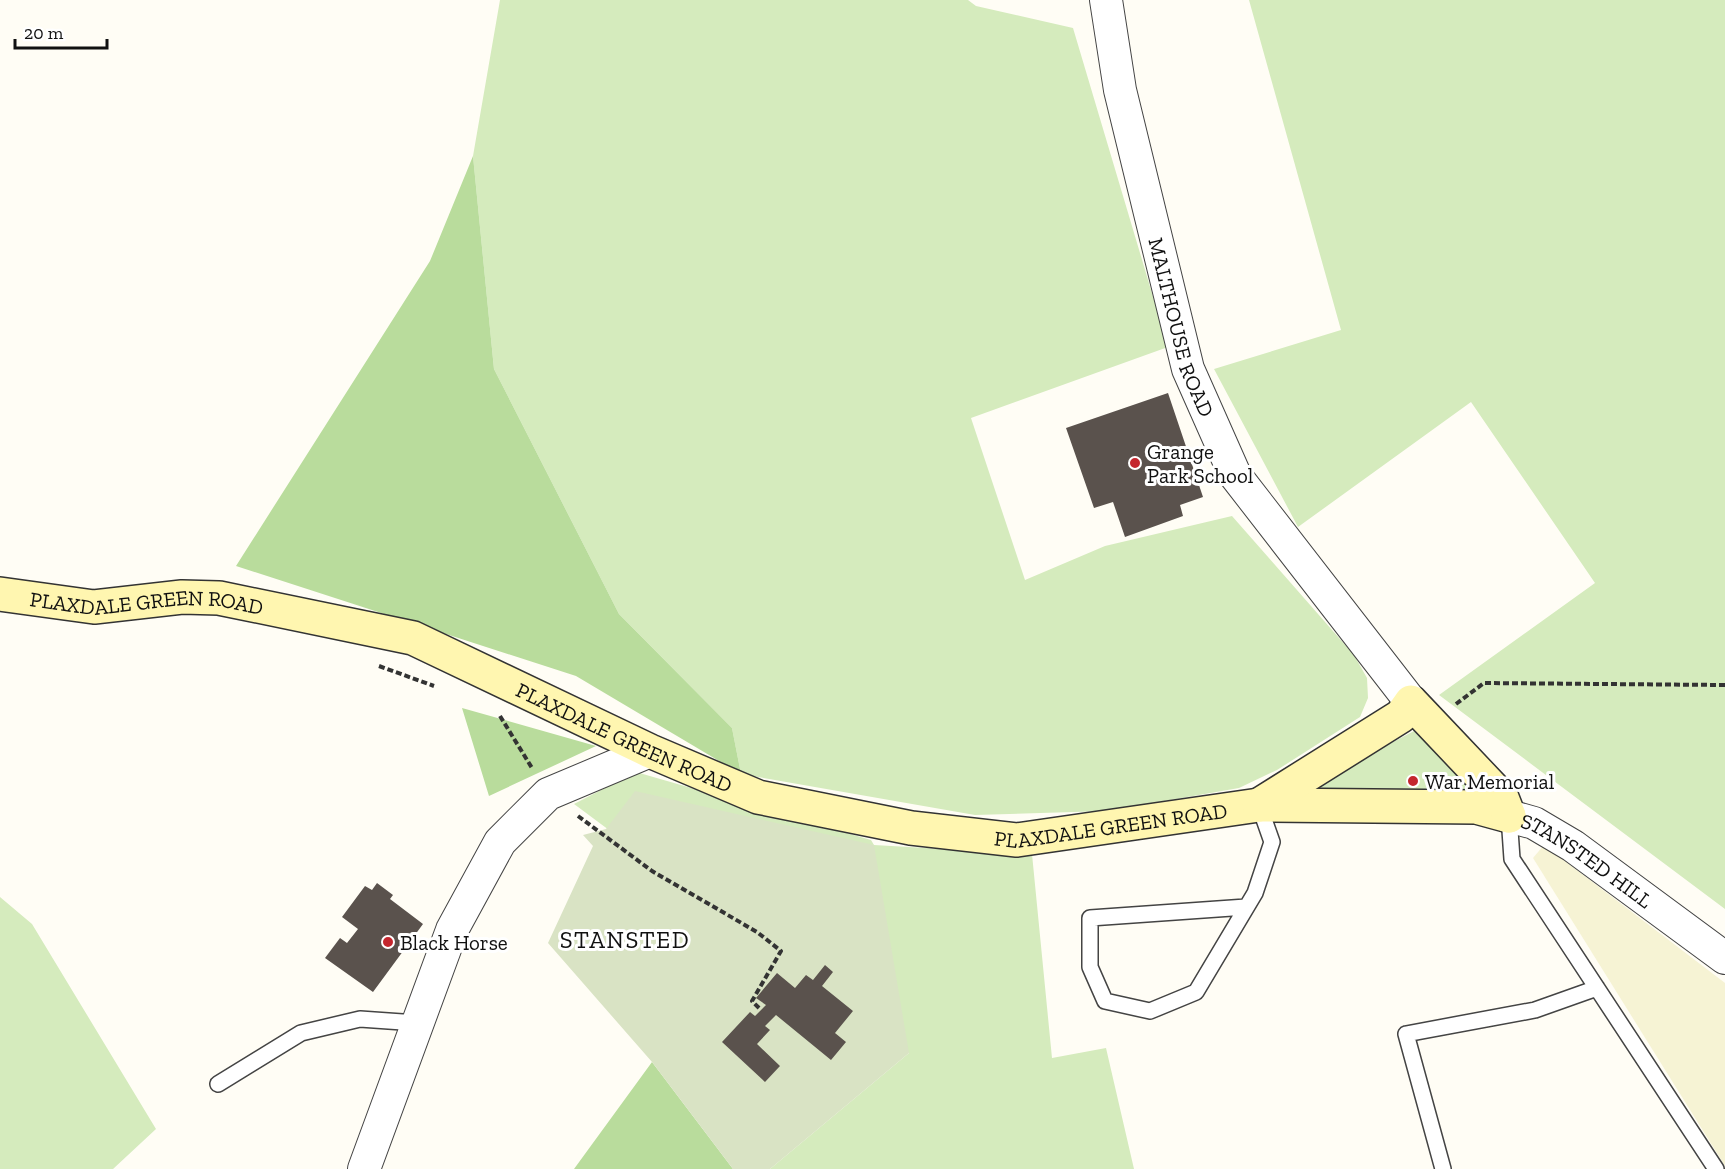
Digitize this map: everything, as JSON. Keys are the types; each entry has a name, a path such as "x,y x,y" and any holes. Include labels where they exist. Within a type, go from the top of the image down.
{"street":[{"name":"MALTHOUSE ROAD","path":"1106,0 1120,90 1188,369 1235,475 1421,712"},
{"name":"PLAXDALE GREEN ROAD","path":"0,594 94,607 182,597 219,598 413,638 650,751 758,797 911,828 1017,840 1259,805 1476,807 1509,816"},
{"name":"PLAXDALE GREEN ROAD","path":"1259,805 1401,716 1421,712"},
{"name":"STANSTED HILL","path":"1421,712 1502,798 1509,816 1534,823 1573,846 1725,958"},
{"path":"364,1169 452,930 500,842 548,794 650,751"}],"lane":[{"path":"1246,907 1090,918 1090,967 1105,1001 1150,1011 1196,992 1255,893 1272,842 1259,805"},
{"path":"1509,816 1512,859 1716,1169"},
{"path":"1443,1169 1406,1034 1535,1010 1597,988"},
{"path":"218,1084 301,1033 360,1019 417,1023"}],"path":[{"path":"377,665 442,689"},
{"path":"1421,712 1484,684 1725,685"},
{"path":"495,709 548,794 652,871 757,932 781,951 752,1000 761,1010"}],"shaded area":[{"path":"1544,845 1725,983 1725,1166 1533,858"}],"green space":[{"path":"500,0 968,0 976,6 1073,28 1168,347 971,418 1025,580 1105,546 1232,516 1354,655 1367,678 1368,698 1360,717 1277,770 1239,788 1107,811 975,815 741,774 732,728 619,614 494,369 473,156"},
{"path":"1249,0 1725,0 1725,909 1439,695 1595,583 1471,402 1298,527 1214,369 1341,330"},
{"path":"473,156 494,369 619,614 732,728 741,774 576,676 236,566 430,261"},
{"path":"462,708 596,746 489,796"},
{"path":"1414,731 1486,794 1302,790"},
{"path":"636,772 871,840 874,845 1032,854 1052,1058 1106,1048 1134,1169 770,1169 909,1053 574,804"},
{"path":"635,791 874,845 909,1053 770,1169 733,1169 652,1062 548,943 593,846 583,835 606,829"},
{"path":"0,897 32,924 156,1129 113,1169 0,1169"},
{"path":"652,1062 733,1169 574,1169"}],"building":[{"name":"Grange Park School","path":"1168,393 1203,497 1180,505 1183,516 1125,537 1113,502 1094,508 1066,428"},
{"path":"377,883 393,895 390,899 423,924 373,992 325,958 340,938 347,943 358,929 342,917 365,886 372,890"},
{"path":"825,965 833,972 822,986 853,1011 835,1033 846,1042 831,1060 776,1015 765,1026 770,1030 757,1044 780,1066 765,1082 722,1042 750,1012 755,1016 766,1005 756,998 777,973 795,988 806,975 813,980"}],"place":[{"name":"Grange Park School","path":"1135,463"},
{"name":"War Memorial","path":"1413,781"},
{"name":"Black Horse","path":"388,942"}],"district":[{"name":"STANSTED","path":"625,939"}]}
